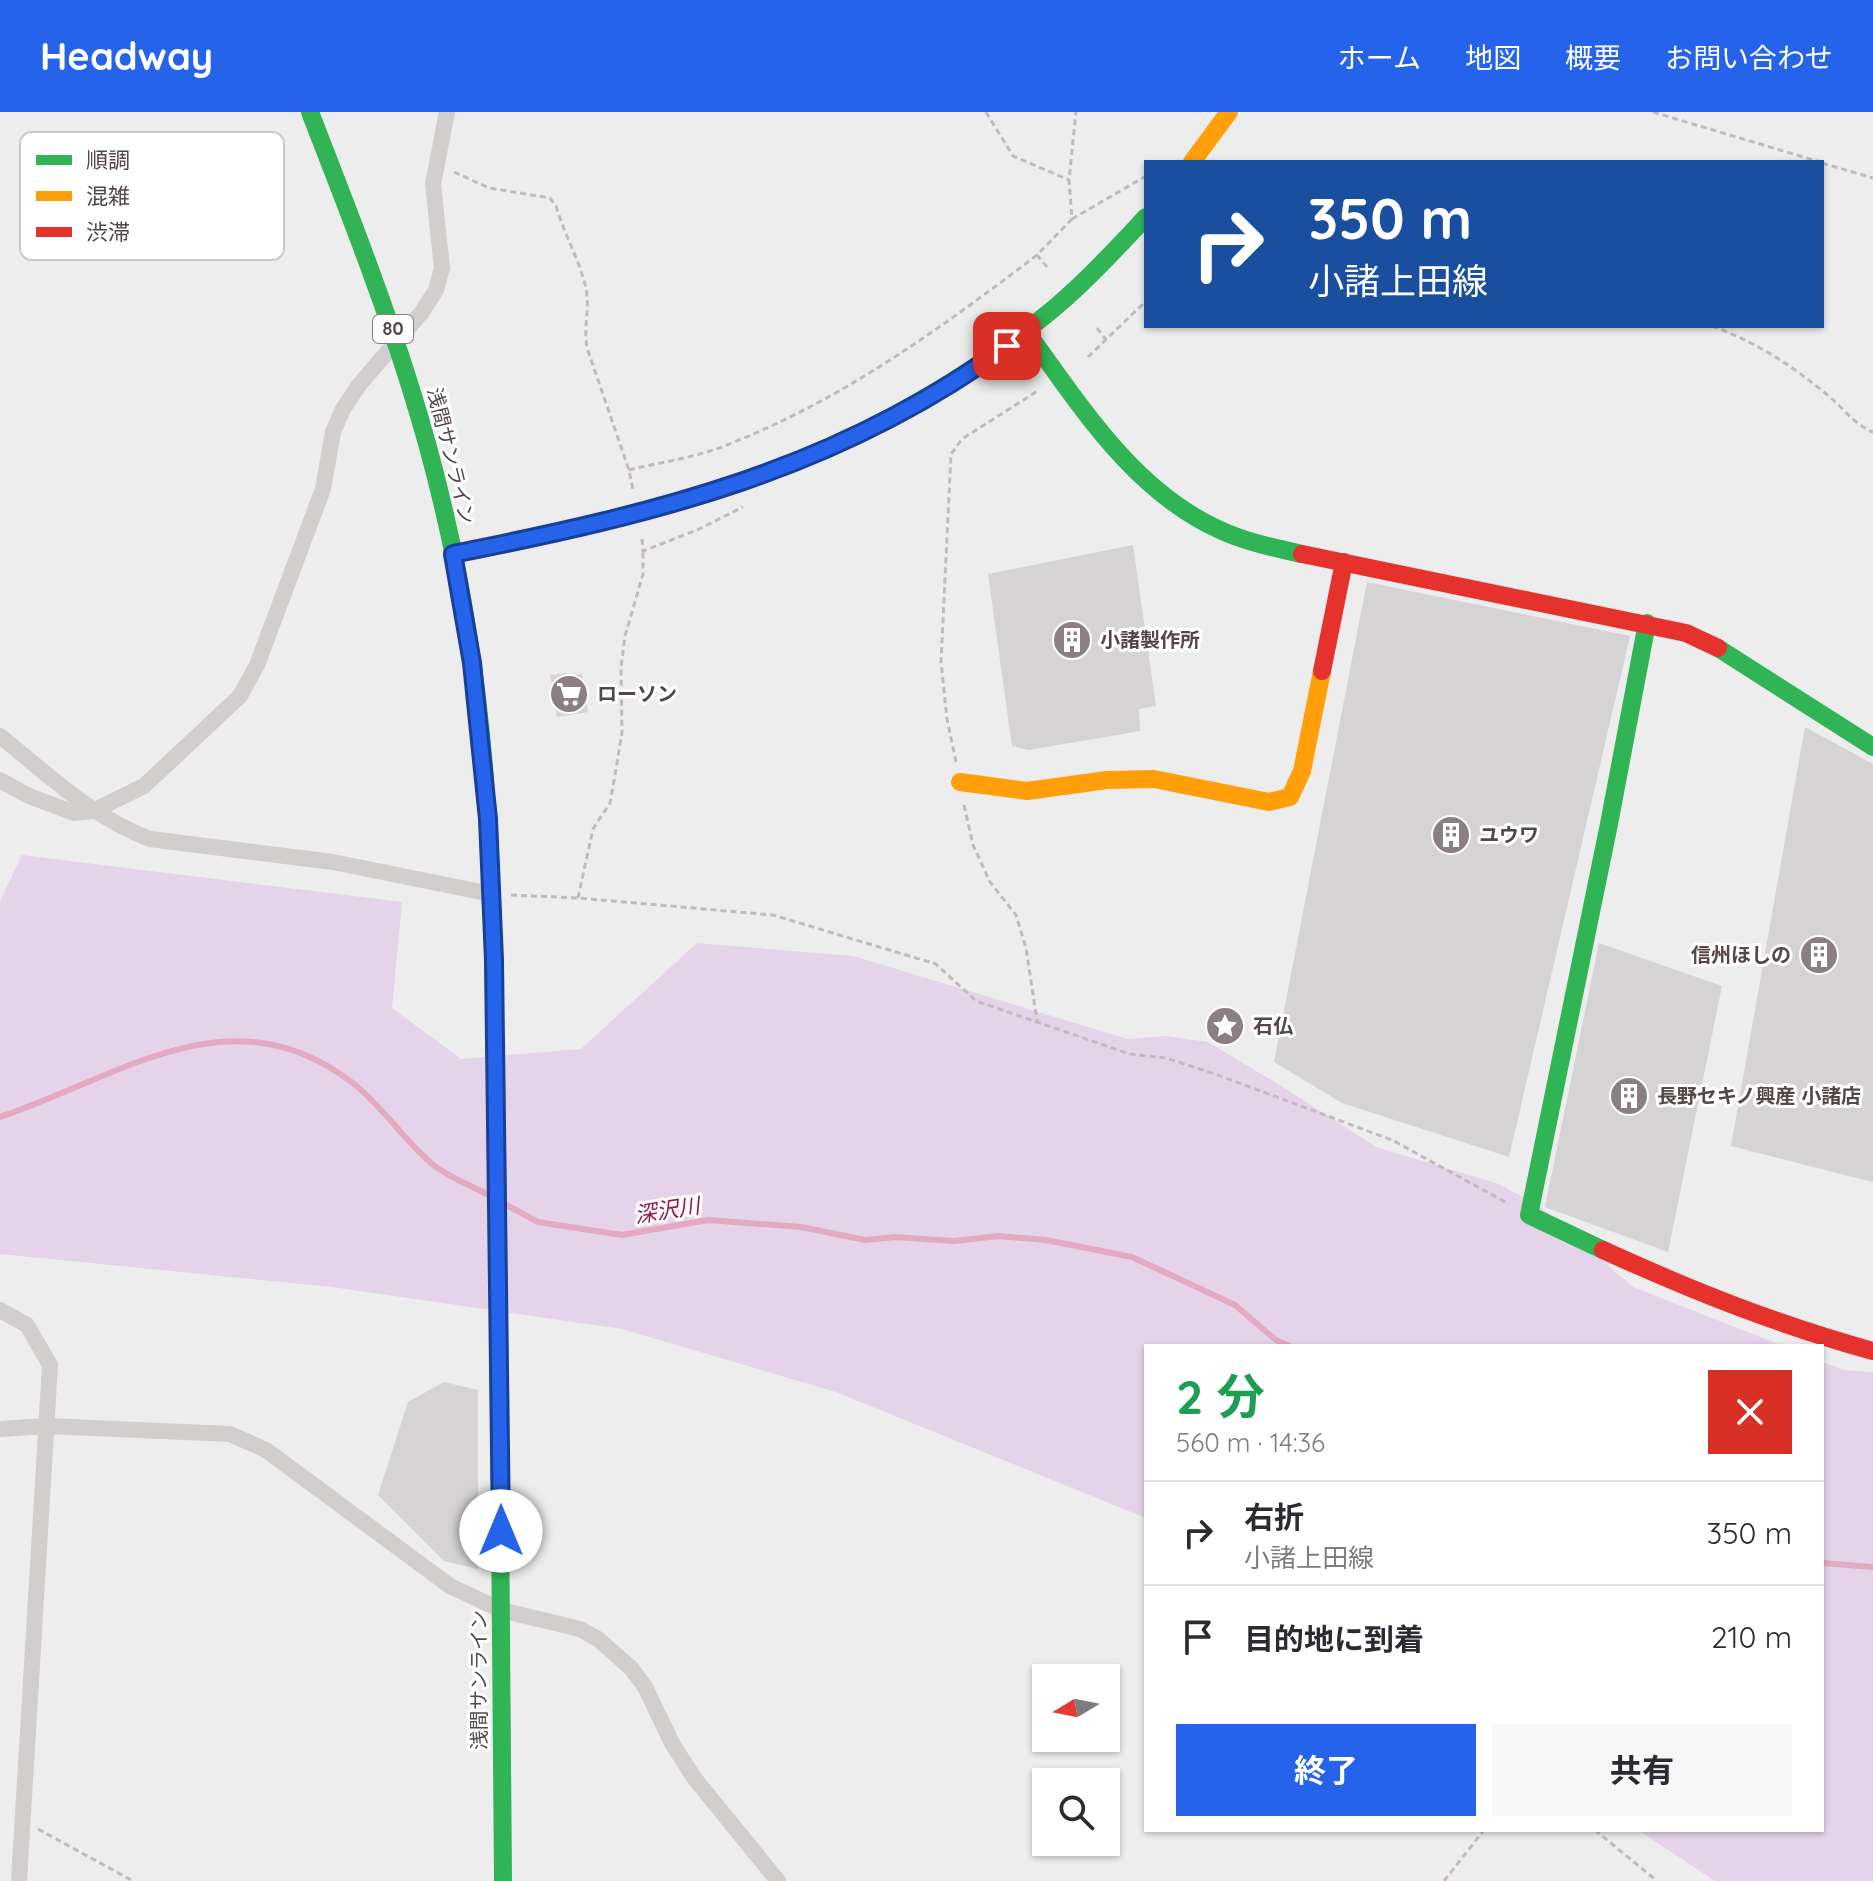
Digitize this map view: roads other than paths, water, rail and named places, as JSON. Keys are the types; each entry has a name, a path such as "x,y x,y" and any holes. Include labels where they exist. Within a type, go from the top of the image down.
{"main road":[{"name":"浅間サンライン","path":"310,112 397,342 438,483 472,663 483,748 493,929 500,1307 503,1881"},
{"path":"1193,160 1229,112"},
{"path":"453,554 664,508 740,484 820,453 923,402 968,374 1097,272 1144,219"},
{"path":"1026,331 1140,476 1167,499 1218,529 1253,542 1686,633 1718,646 1821,716 1873,747"},
{"path":"960,782 1027,791 1107,780 1154,779 1269,802 1290,797 1302,771 1344,562"},
{"path":"1647,623 1607,838 1529,1215 1679,1285 1799,1331 1873,1351"}],"street":[{"path":"0,780 29,796 74,813 93,811 144,786 240,696 257,665 323,489 333,432 343,409 359,385 422,312 436,290 442,268 433,203 435,165 447,112"},
{"path":"0,736 93,811 150,839 333,862 491,894"},
{"path":"0,1310 27,1325 50,1365 19,1881"},
{"path":"0,1429 47,1426 230,1434 266,1450 450,1586 501,1610 580,1629 619,1654 645,1687 673,1745 695,1779 778,1881"}],"waterway":[{"name":"深沢川","path":"0,1117 133,1063 177,1050 221,1042 264,1043 309,1056 354,1084 437,1168 490,1196"},
{"name":"深沢川","path":"503,1203 538,1222 622,1235 708,1220 801,1227 865,1240 895,1237 954,1241 998,1236 1046,1240 1132,1257 1235,1305 1285,1344"},
{"name":"深沢川","path":"1824,1563 1873,1567"}],"place":[{"name":"小諸製作所","path":"1072,640"},
{"name":"ローソン","path":"569,694"},
{"name":"ユウワ","path":"1451,835"},
{"name":"信州ほしの","path":"1819,955"},
{"name":"石仏","path":"1225,1026"},
{"name":"長野セキノ興産 小諸店","path":"1629,1096"}]}
